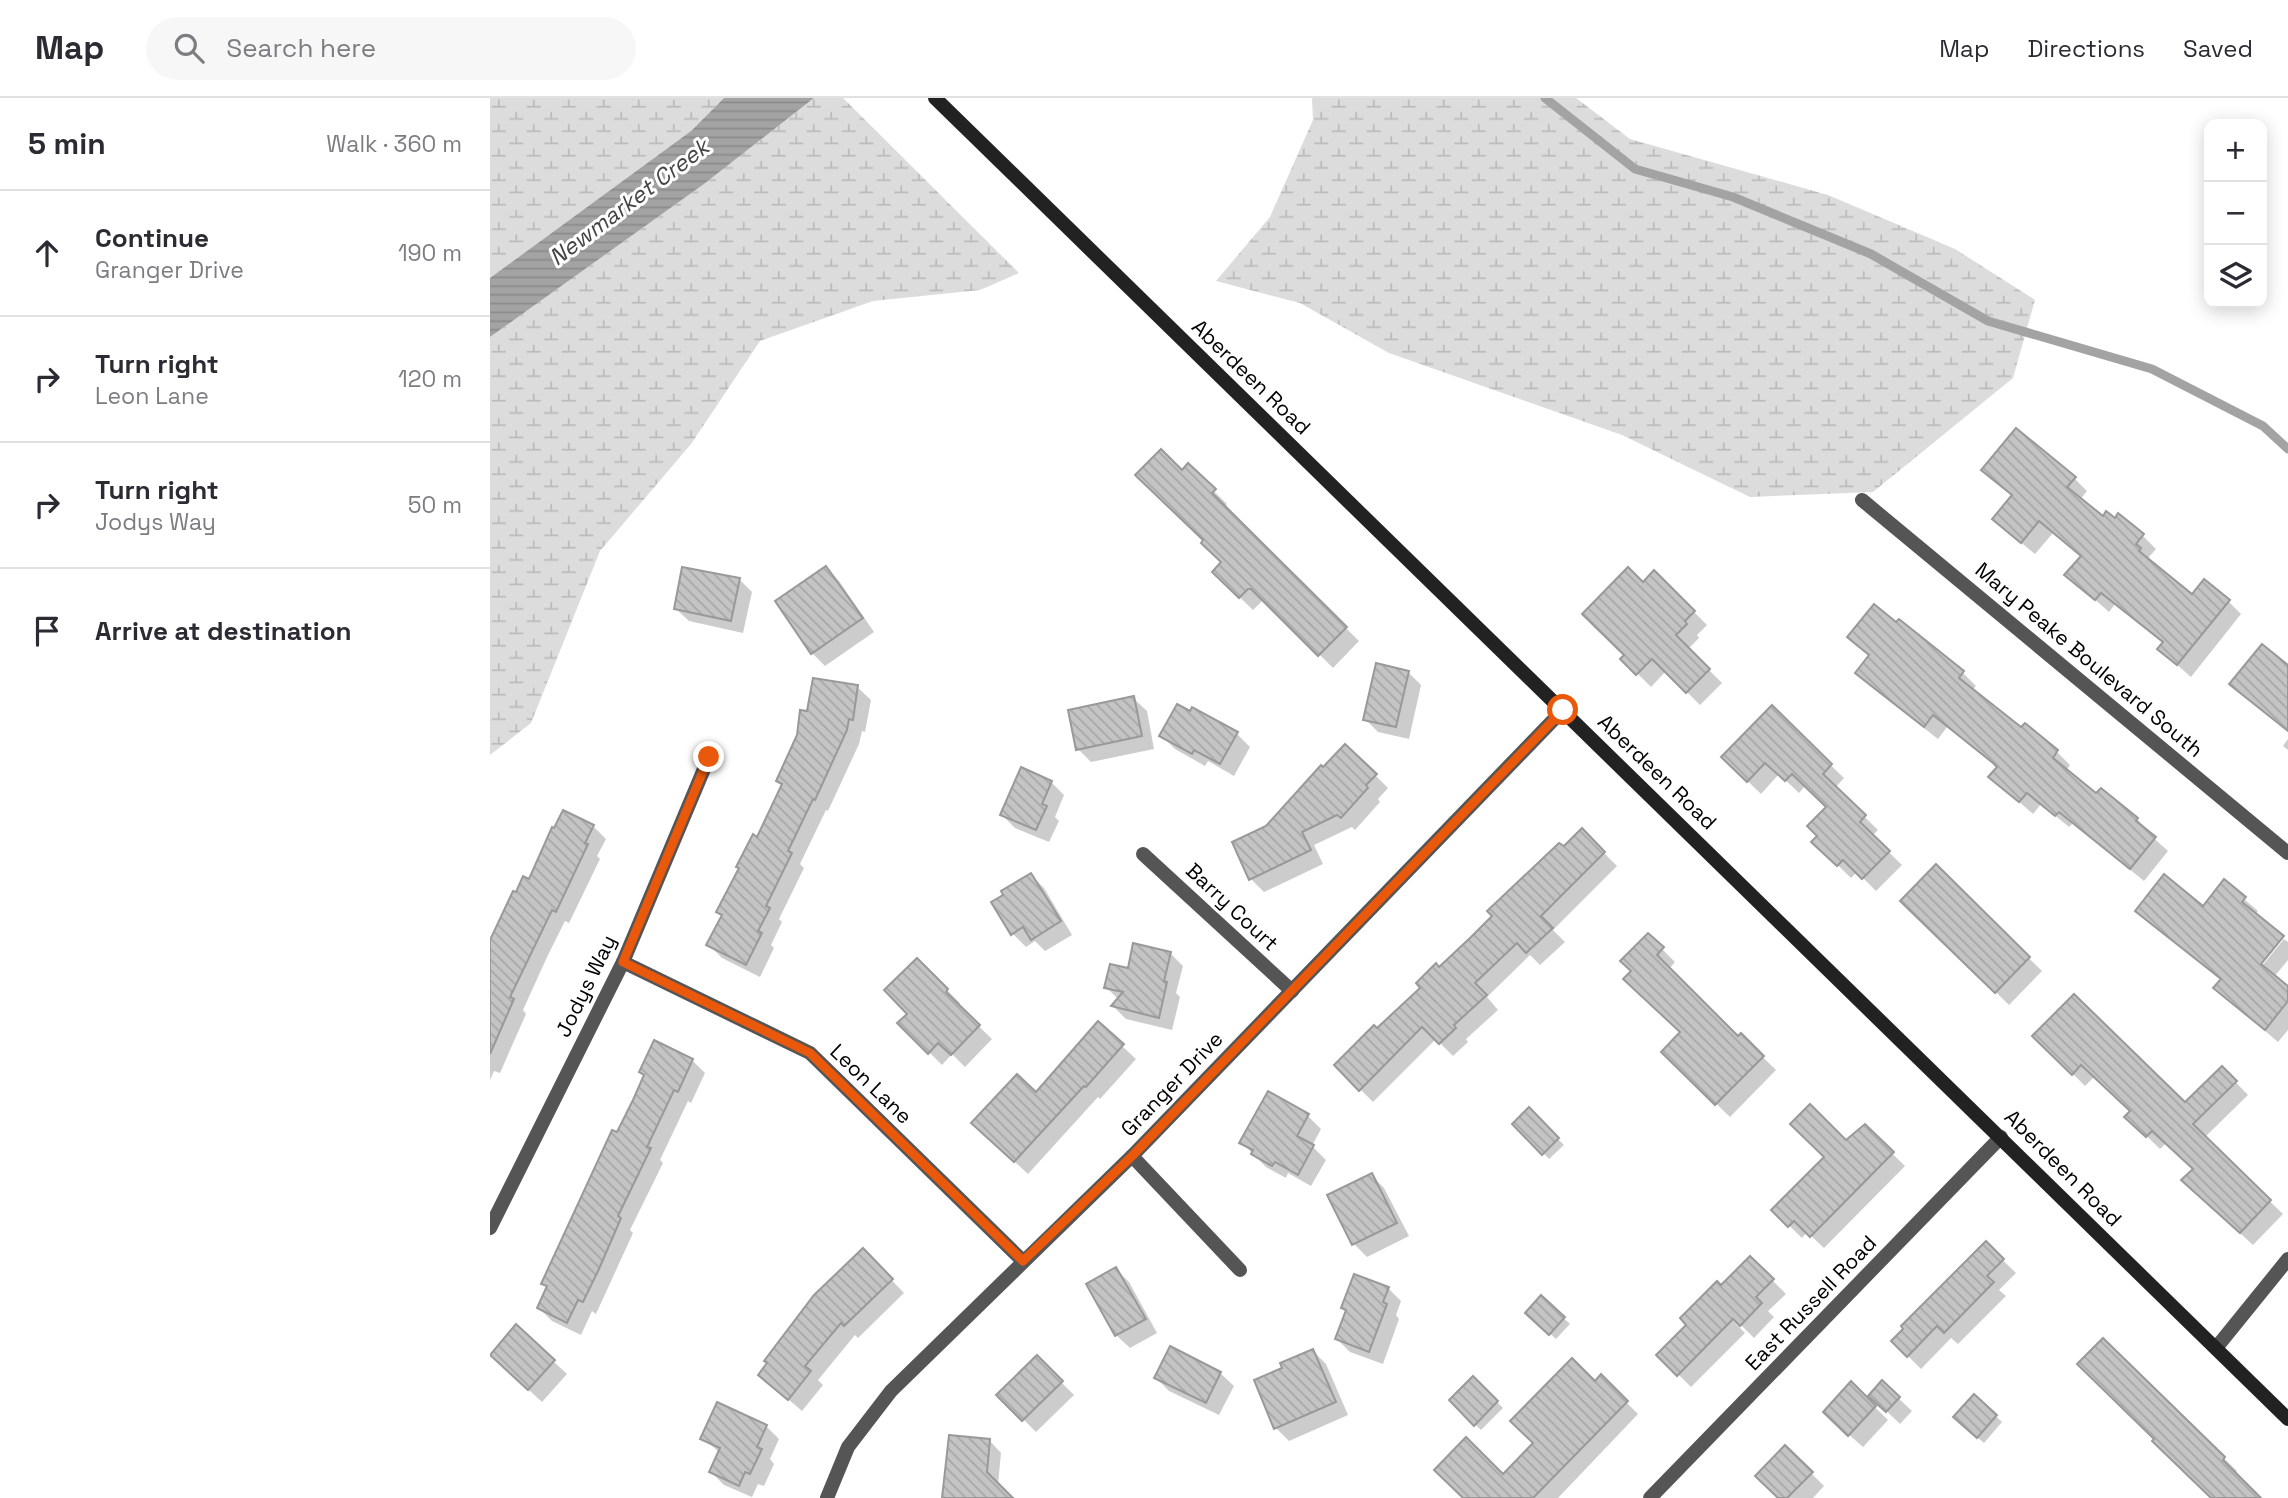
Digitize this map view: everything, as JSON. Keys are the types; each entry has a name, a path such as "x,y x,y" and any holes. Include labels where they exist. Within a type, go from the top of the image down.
{"main road":[{"name":"Aberdeen Road","path":"935,98 2288,1419"}],"street":[{"name":"Mary Peake Boulevard South","path":"1862,499 2288,853"},
{"name":"Granger Drive","path":"827,1498 848,1447 891,1391 1132,1156 1563,710"},
{"name":"Jodys Way","path":"490,1228 623,962 709,757"},
{"name":"Barry Court","path":"1143,854 1292,991"},
{"name":"Leon Lane","path":"623,962 810,1053 1023,1261"},
{"name":"East Russell Road","path":"1650,1498 2001,1137"},
{"path":"1132,1156 1240,1270"},
{"path":"2216,1348 2288,1259"}],"green space":[{"path":"490,98 724,98 691,131 490,278"},
{"path":"814,98 843,98 1019,273 980,290 873,301 760,341 691,444 600,551 531,723 490,755 490,337 704,184"},
{"path":"1312,98 1576,98 1630,139 1828,195 1955,249 2035,300 2013,378 1873,492 1750,497 1622,435 1389,353 1300,303 1216,281 1270,217 1313,120"}],"water":[{"name":"Newmarket Creek","path":"724,98 814,98 704,184 490,337 490,278 691,131"}],"building":[{"path":"2016,428 2076,477 2067,487 2103,516 2106,511 2115,518 2118,513 2144,534 2136,544 2141,548 2139,551 2192,594 2204,579 2230,600 2177,665 2157,649 2163,642 2101,593 2095,600 2064,575 2081,556 2039,521 2021,543 1992,519 2012,495 1981,470"},
{"path":"1161,449 1182,470 1188,463 1216,489 1212,493 1347,627 1318,656 1251,589 1239,598 1212,572 1221,562 1201,543 1203,540 1135,475"},
{"path":"826,566 863,618 811,654 775,601"},
{"path":"682,567 740,578 731,621 674,609"},
{"path":"1628,567 1643,582 1654,570 1695,611 1676,635 1710,669 1686,693 1652,659 1636,675 1620,659 1624,655 1582,614"},
{"path":"1874,604 1896,622 1899,619 1964,671 1959,678 2021,727 2025,723 2058,750 2053,758 2096,793 2101,788 2138,818 2136,821 2156,837 2130,869 2059,812 2055,816 2027,793 2019,802 1988,777 1997,767 1933,715 1924,727 1855,673 1869,655 1847,637"},
{"path":"2262,644 2288,665 2288,731 2229,684"},
{"path":"1376,663 1409,671 1396,727 1363,720"},
{"path":"813,678 858,685 853,720 849,719 847,730 815,800 813,799 788,851 792,853 766,906 770,908 758,931 762,933 746,965 706,945 722,915 716,912 739,868 736,867 753,834 757,837 782,784 776,781 797,735 800,710 807,711"},
{"path":"1134,696 1142,736 1076,750 1068,710"},
{"path":"1177,704 1190,711 1192,707 1238,732 1220,764 1194,750 1192,754 1159,736"},
{"path":"1772,705 1832,764 1823,774 1866,815 1860,822 1890,851 1862,879 1843,860 1837,866 1811,842 1817,836 1807,826 1826,807 1792,774 1785,781 1765,763 1747,782 1721,757"},
{"path":"1345,744 1377,774 1366,785 1368,788 1341,818 1337,815 1302,832 1311,850 1249,880 1232,842 1266,826 1321,765 1323,767"},
{"path":"1021,767 1052,781 1042,804 1047,806 1036,830 1000,815"},
{"path":"563,810 594,825 585,843 588,844 556,912 552,910 510,997 514,999 490,1054 490,940 513,891 516,892 523,876 529,879 552,827 554,828"},
{"path":"1582,828 1605,852 1541,916 1553,928 1526,953 1517,943 1475,983 1487,995 1454,1025 1456,1028 1439,1044 1422,1027 1359,1091 1334,1065 1374,1025 1377,1028 1420,988 1416,983 1436,963 1439,967 1492,916 1487,911 1559,843 1564,846"},
{"path":"1936,864 2030,957 1995,993 1900,901"},
{"path":"1031,873 1061,921 1031,940 1023,927 1011,935 991,902 1003,895 1001,891"},
{"path":"2164,874 2203,906 2224,879 2246,897 2242,902 2284,936 2261,964 2288,986 2288,1001 2265,1030 2213,988 2221,979 2135,911"},
{"path":"1648,933 1664,947 1657,955 1738,1036 1741,1033 1764,1056 1715,1105 1661,1052 1680,1032 1623,979 1631,971 1620,961"},
{"path":"1133,943 1171,952 1159,1018 1111,1006 1123,992 1104,988 1110,964 1128,968"},
{"path":"917,958 948,989 946,992 980,1025 951,1055 938,1043 928,1054 897,1023 907,1014 884,990"},
{"path":"2074,994 2185,1102 2222,1066 2237,1081 2193,1124 2271,1200 2240,1233 2181,1180 2193,1169 2152,1131 2146,1137 2124,1117 2130,1111 2081,1065 2072,1075 2032,1036"},
{"path":"1098,1021 1124,1044 1014,1162 971,1123 1017,1074 1036,1092"},
{"path":"654,1040 693,1059 678,1092 674,1090 647,1147 651,1148 618,1216 621,1218 599,1269 583,1302 578,1300 567,1323 537,1308 547,1286 541,1284 612,1130 617,1132 633,1100 644,1075 639,1072"},
{"path":"1268,1091 1309,1114 1297,1136 1314,1145 1298,1175 1275,1162 1272,1166 1251,1154 1253,1150 1239,1143"},
{"path":"1810,1104 1846,1140 1865,1124 1894,1152 1810,1237 1794,1221 1788,1227 1771,1210 1824,1157 1790,1124"},
{"path":"1529,1107 1559,1138 1542,1155 1512,1124"},
{"path":"1372,1173 1397,1223 1352,1245 1327,1195"},
{"path":"1986,1241 2004,1259 1987,1276 1994,1282 1944,1333 1937,1326 1907,1357 1891,1341 1903,1329 1901,1326"},
{"path":"863,1248 893,1279 844,1326 841,1323 805,1366 811,1371 788,1400 758,1375 767,1363 764,1361 814,1295"},
{"path":"1750,1256 1774,1279 1756,1297 1762,1303 1740,1326 1733,1319 1677,1376 1656,1355 1686,1325 1680,1318 1717,1281 1721,1285"},
{"path":"1116,1267 1146,1319 1115,1336 1086,1284"},
{"path":"1354,1274 1389,1287 1383,1302 1387,1304 1369,1352 1335,1339 1346,1310 1341,1308"},
{"path":"1541,1295 1565,1317 1549,1335 1525,1313"},
{"path":"516,1324 555,1360 528,1390 490,1355"},
{"path":"2103,1338 2225,1457 2223,1460 2261,1498 2211,1498 2152,1441 2154,1439 2077,1364"},
{"path":"1170,1346 1221,1372 1206,1403 1154,1378"},
{"path":"1313,1349 1336,1402 1274,1429 1254,1380 1282,1368 1280,1363"},
{"path":"1037,1355 1063,1381 1022,1421 996,1395"},
{"path":"1572,1358 1595,1381 1601,1374 1628,1401 1533,1498 1463,1498 1434,1470 1466,1437 1503,1474 1533,1443 1510,1421"},
{"path":"1473,1376 1498,1401 1474,1426 1449,1400"},
{"path":"1882,1380 1900,1397 1886,1412 1868,1396"},
{"path":"1851,1381 1876,1406 1848,1436 1823,1412"},
{"path":"1974,1394 1997,1415 1977,1438 1953,1417"},
{"path":"717,1402 767,1425 757,1447 762,1449 750,1474 745,1472 739,1486 709,1472 720,1448 700,1439"},
{"path":"949,1435 990,1439 987,1472 1013,1498 942,1498"},
{"path":"1785,1445 1813,1472 1787,1498 1778,1498 1755,1476"}],"waterway":[{"path":"1545,98 1635,169 1733,197 1871,254 1988,321 2152,369 2263,426 2288,449"}],"route":[{"path":"709,757 623,962 810,1053 1023,1261 1132,1156 1563,710"}]}
